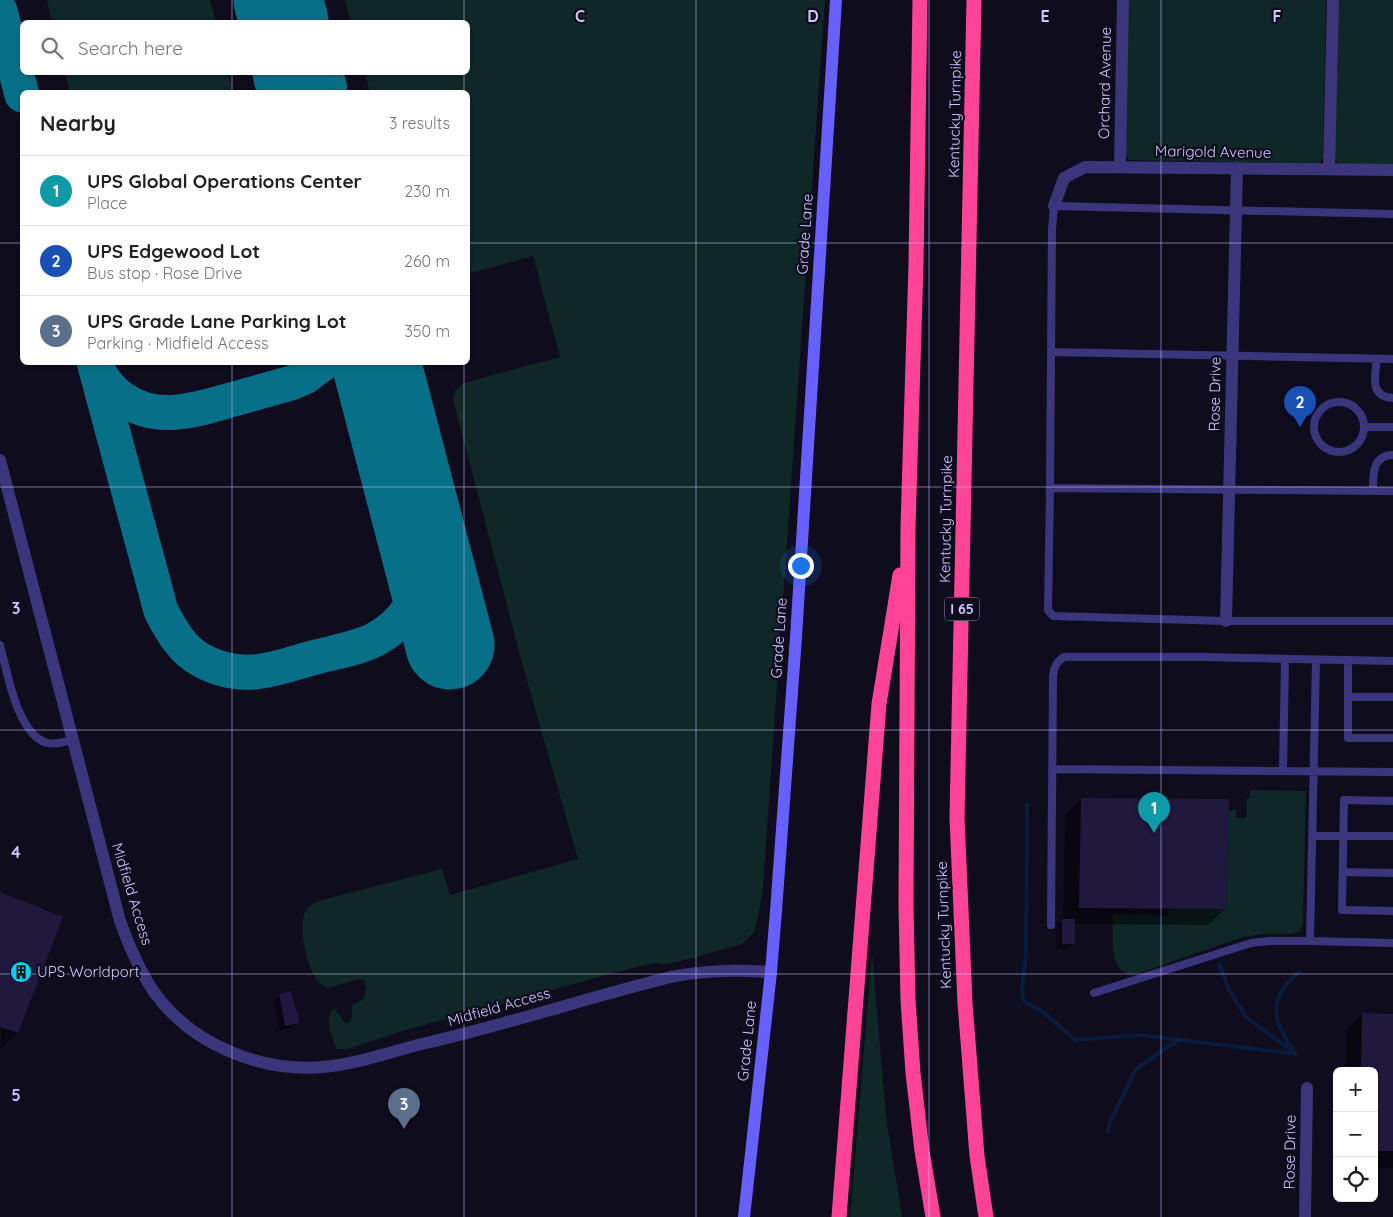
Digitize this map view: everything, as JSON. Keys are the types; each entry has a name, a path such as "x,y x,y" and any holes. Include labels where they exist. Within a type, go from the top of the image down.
{"highway":[{"path":"920,0 916,264 908,527 905,818 908,1000 913,1073 932,1217"},
{"name":"Kentucky Turnpike","path":"974,0 958,818 965,1003 977,1156 986,1217"},
{"path":"839,1217 879,704 908,527"}],"main road":[{"name":"Grade Lane","path":"744,1217 771,972 795,646 836,0"}],"street":[{"name":"Orchard Avenue","path":"1120,167 1123,0"},
{"path":"1329,170 1333,0"},
{"name":"Marigold Avenue","path":"1054,206 1064,178 1085,167 1393,170"},
{"name":"Rose Drive","path":"1226,621 1237,168"},
{"name":"Midfield Access","path":"0,460 120,921 142,974 166,1008 190,1028 227,1051 250,1060 277,1066 300,1068 341,1064 450,1037 671,977 718,970 771,972"},
{"name":"Rose Drive","path":"1305,1217 1307,1088"}],"lane":[{"path":"1393,214 1054,206 1052,230 1048,610 1053,616 1226,621 1393,621"},
{"path":"1051,352 1393,359"},
{"path":"1376,359 1375,386 1379,394 1393,398"},
{"path":"1338,402 1346,403 1359,412 1363,419 1364,427 1359,443 1345,452 1328,450 1316,438 1314,430 1318,414 1323,408 1338,402"},
{"path":"1364,427 1393,427"},
{"path":"1373,491 1374,468 1387,455 1393,455"},
{"path":"1050,488 1393,491"},
{"path":"0,645 18,710 24,723 41,741 51,744 73,740"},
{"path":"1051,925 1052,676 1058,661 1064,657 1393,662"},
{"path":"1283,771 1285,659"},
{"path":"1310,941 1316,660"},
{"path":"1348,660 1348,738 1393,738"},
{"path":"1348,697 1393,698"},
{"path":"1052,769 1393,772"},
{"path":"1393,800 1344,800 1342,910 1393,911"},
{"path":"1313,836 1393,836"},
{"path":"1343,872 1393,873"},
{"path":"1094,993 1224,950 1251,943 1310,941 1393,943"}],"green space":[{"path":"47,0 210,0 215,20 52,20"},
{"path":"345,0 825,0 763,888 754,932 742,944 681,961 666,964 653,963 610,974 402,1031 347,1049 336,1049 329,1028 331,1012 334,1008 346,1024 352,1018 352,1005 364,999 366,989 364,979 328,988 321,985 315,977 306,954 303,929 303,919 306,911 312,905 323,900 442,869 450,895 578,859 522,663 453,399 456,389 464,383 560,357 533,256 470,273 470,90 369,90 366,75 470,75 470,20 350,20"},
{"path":"1126,0 1326,0 1323,157 1320,164 1129,160 1125,154"},
{"path":"1337,0 1393,0 1393,165 1341,164 1336,161 1334,156"},
{"path":"66,75 229,75 232,90 69,90"},
{"path":"1250,790 1306,791 1303,923 1300,931 1292,934 1264,934 1243,937 1139,973 1128,973 1121,970 1116,963 1114,954 1113,914 1168,916 1168,909 1226,909 1228,811 1236,809 1236,818 1246,818 1247,799 1250,798"},
{"path":"872,954 886,1116 902,1217 850,1217"}],"building":[{"path":"1081,798 1229,799 1226,909 1079,908"},
{"name":"UPS Worldport","path":"0,892 63,917 18,1033 0,1027"},
{"path":"1062,919 1075,919 1075,944 1062,944"},
{"path":"291,991 300,1023 285,1026 279,994"},
{"path":"1362,1013 1393,1014 1393,1151 1378,1151 1378,1067 1361,1067"}],"waterway":[{"path":"1027,805 1026,954 1022,989 1023,998 1025,1002 1042,1011 1075,1040 1140,1035 1296,1054 1282,1032 1276,1012 1281,992 1299,972"},
{"path":"1219,964 1229,990 1247,1018 1292,1051"},
{"path":"1108,1131 1110,1122 1136,1069 1178,1040"}],"taxiway":[{"path":"0,11 21,90"},
{"path":"95,365 161,611 183,645 201,660 213,666 233,671 261,671 353,648 374,640 388,631 405,615 417,594 423,560 423,541"},
{"path":"98,370 112,390 123,399 148,410 174,412 201,408 291,383 305,377 321,365"}],"runway":[{"path":"278,0 283,20"},
{"path":"298,75 302,90"},
{"path":"377,365 450,645"}],"place":[{"name":"UPS Edgewood Lot","path":"1300,427"},
{"name":"UPS Global Operations Center","path":"1154,833"},
{"name":"UPS Worldport","path":"21,972"},
{"name":"UPS Grade Lane Parking Lot","path":"404,1129"}]}
